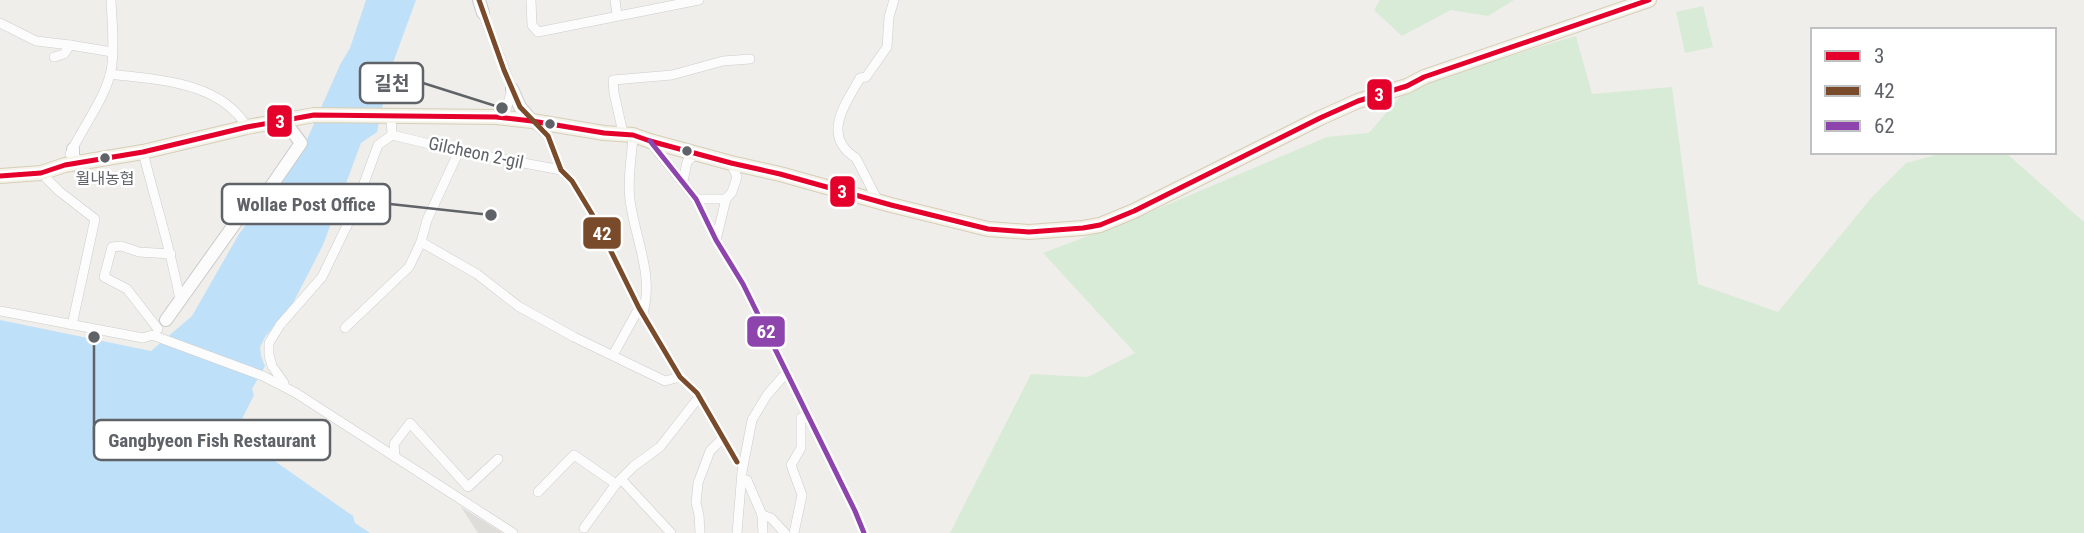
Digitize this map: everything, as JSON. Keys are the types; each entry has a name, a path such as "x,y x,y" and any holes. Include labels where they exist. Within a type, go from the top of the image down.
{"main road":[{"path":"0,176 41,173 65,165 143,152 310,115 496,117 628,134 988,229 1029,232 1083,228 1100,225 1153,202 1269,142 1358,101 1649,0"}],"street":[{"path":"65,165 110,74 111,0"},
{"path":"531,0 533,25 538,32 699,0"},
{"path":"615,0 617,15"},
{"path":"878,201 856,158 850,155 836,131 842,111 860,79 866,77 887,47 889,17 894,0"},
{"path":"482,4 520,107 548,136 561,170 572,181 590,210 641,310 680,377 699,397 737,462"},
{"path":"0,23 36,41 112,51"},
{"path":"54,57 64,54 71,45"},
{"path":"613,355 647,297 646,273 629,196 628,134 614,93 613,80 672,75 723,61 750,59"},
{"path":"110,74 173,82 199,90 220,100 241,116 247,127"},
{"path":"496,117 506,110 512,89"},
{"path":"0,311 143,338 159,331 236,222 270,188 301,143 310,115"},
{"path":"296,393 277,375 269,355 269,343 280,325 322,277 353,213 378,145 392,135 387,117"},
{"path":"283,119 301,143"},
{"name":"Gilcheon 2-gil","path":"392,135 561,170"},
{"path":"650,141 696,199 716,240 743,284 864,533"},
{"path":"73,149 73,158 80,163"},
{"path":"345,328 409,267 459,151"},
{"path":"143,152 162,228 172,254 180,300"},
{"path":"683,181 687,162 696,153"},
{"path":"716,240 726,199 732,192 737,177 731,163"},
{"path":"737,177 766,170"},
{"path":"41,173 95,219 72,326"},
{"path":"696,199 726,199"},
{"path":"421,242 477,274 518,306 575,337 664,381 680,377"},
{"path":"172,254 112,247 104,276 127,289 159,331 296,393 513,533"},
{"path":"737,533 738,506 752,420 787,372"},
{"path":"585,531 619,482 634,466 660,447 699,397"},
{"path":"794,533 802,495 791,465 800,448 801,418 807,413"},
{"path":"395,457 394,444 410,423 468,487 498,459"},
{"path":"700,533 696,503 698,483 710,451 722,439"},
{"path":"538,492 574,456 619,482 671,533"},
{"path":"744,476 762,515 763,533"},
{"path":"762,515 771,518 785,533"}],"shaded area":[{"path":"461,507 503,533 478,533"}],"green space":[{"path":"1380,0 1514,0 1488,16 1451,10 1402,36 1374,10"},
{"path":"1703,6 1713,47 1685,53 1676,12"},
{"path":"1576,36 1592,94 1672,87 1698,284 1778,312 1871,198 1906,163 1940,154 2007,154 2084,222 2084,533 950,533 1031,374 1088,377 1135,353 1043,253 1141,216 1327,137 1369,133 1409,86"}],"water":[{"path":"366,0 416,0 390,71 377,132 361,143 323,245 293,303 260,347 265,366 252,389 254,395 240,423 251,431 246,441 353,516 355,523 370,533 0,533 0,320 151,351 192,316 239,234 305,144 350,48"}],"transit line":[{"name":"42","path":"479,0 520,107 548,136 561,170 572,181 595,219 639,308 680,377 697,393 737,462"},
{"name":"3","path":"0,176 41,173 65,165 143,152 247,127 314,115 496,117 633,135 988,229 1029,232 1083,228 1100,225 1134,211 1358,101 1649,0"},
{"name":"62","path":"650,141 696,199 716,240 743,284 864,533"}],"place":[{"name":"길천","path":"502,108"},
{"name":"월내농협","path":"105,158"},
{"name":"Wollae Post Office","path":"491,215"},
{"name":"Gangbyeon Fish Restaurant","path":"94,337"}]}
